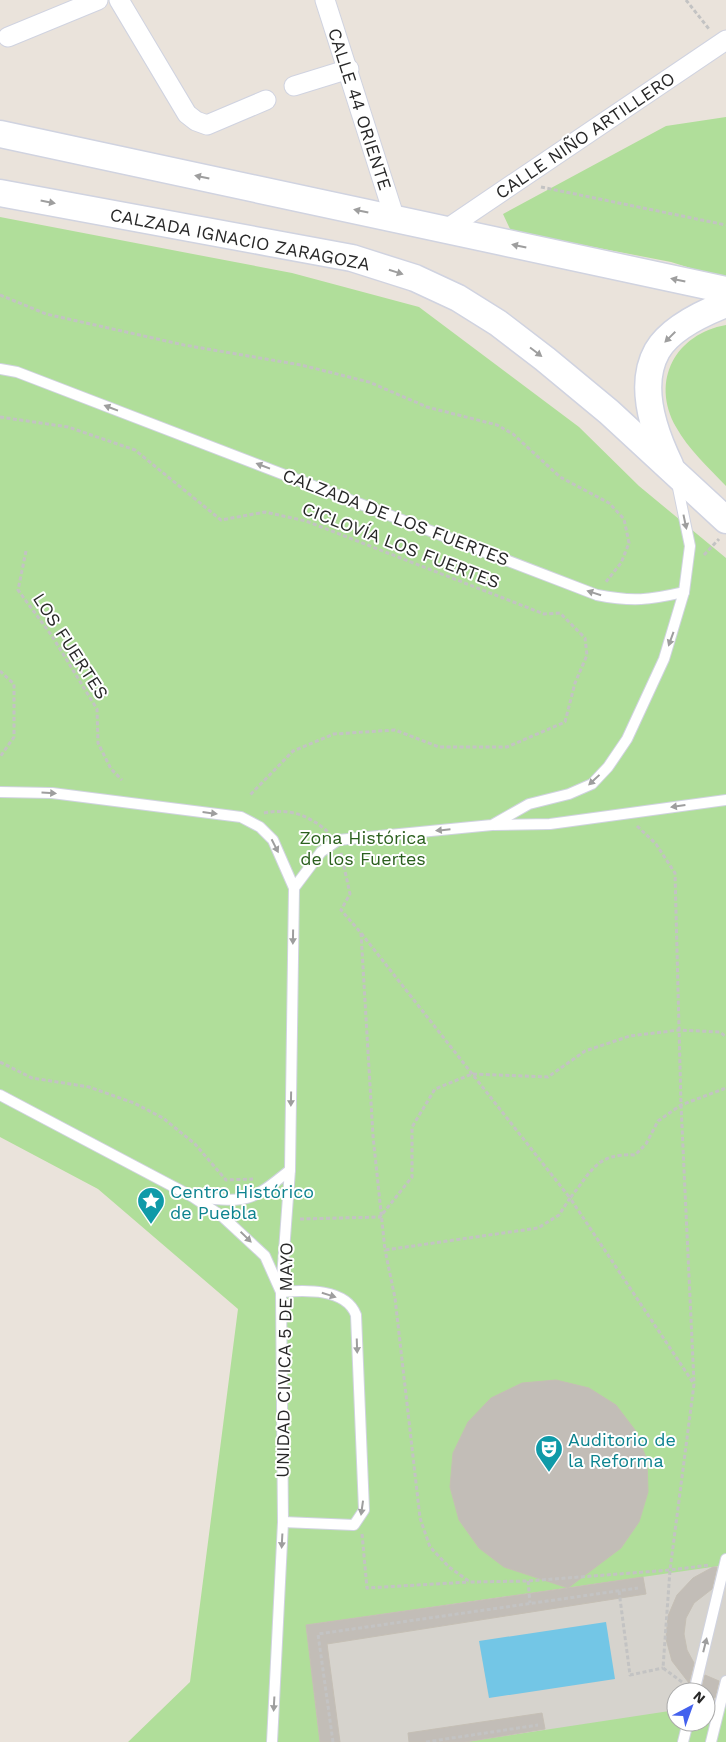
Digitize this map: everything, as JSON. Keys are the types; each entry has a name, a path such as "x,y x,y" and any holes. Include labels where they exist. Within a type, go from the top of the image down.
{"main road":[{"path":"0,134 726,290"},
{"name":"CALZADA IGNACIO ZARAGOZA","path":"0,193 352,258 415,278 458,298 506,329 576,384 675,475 723,529"},
{"path":"675,475 659,442 652,412 648,375 657,350 675,332 707,312 726,304"}],"street":[{"path":"4,33 98,0"},
{"path":"119,0 187,114 196,121 207,125 266,100"},
{"name":"CALLE 44 ORIENTE","path":"324,0 349,69 395,218"},
{"name":"CALLE NIÑO ARTILLERO","path":"445,230 723,42"},
{"path":"294,86 349,69"}],"lane":[{"name":"CALZADA DE LOS FUERTES","path":"0,369 17,372 597,595 627,601 652,600 684,592"},
{"path":"492,825 529,804 581,790 592,784 608,767 627,739 664,659 684,592 690,546 675,475"},
{"path":"0,792 52,792 241,817"},
{"path":"294,888 321,852 338,840 492,825 550,824 726,800"},
{"name":"UNIDAD CIVICA 5 DE MAYO","path":"241,817 260,827 273,840 294,888 290,1170 281,1292 283,1522 272,1742"},
{"path":"0,1095 194,1197 223,1217 265,1256 281,1292 312,1290 347,1301 352,1306 356,1315 364,1510 361,1518 354,1525 283,1522"},
{"path":"194,1197 231,1201 248,1198 262,1192 290,1170"},
{"path":"696,1682 726,1561"},
{"path":"711,1742 726,1681"}],"path":[{"path":"686,0 723,42"},
{"path":"516,182 726,225"},
{"path":"0,295 46,314 184,345 301,364 369,382 427,407 497,425 513,434 560,477 610,502 624,519 629,543 621,563 597,595"},
{"name":"CICLOVÍA LOS FUERTES","path":"0,417 68,427 136,450 221,520 265,512 306,521 544,614 560,613 585,638 587,655 576,683 565,722 507,747 439,747 395,730 334,734 293,750 249,796"},
{"path":"690,546 701,558 723,529"},
{"name":"LOS FUERTES","path":"26,551 18,590 52,636 97,709 98,743 111,769 122,780"},
{"path":"0,671 14,684 14,738 0,757"},
{"path":"241,817 281,810 314,819 338,840 350,894 340,910 361,933 570,1198 694,1384"},
{"path":"625,814 656,844 675,874 679,1030 694,1384 670,1570 663,1668"},
{"path":"361,933 380,1217 395,1298 420,1518 430,1547 449,1567 470,1582"},
{"path":"286,1220 380,1217 412,1177 412,1127 435,1089 472,1074 548,1077 584,1051 630,1036 679,1030 720,1032 726,1037"},
{"path":"0,1062 32,1078 89,1087 134,1103 163,1118 194,1144 226,1180 250,1179 290,1170"},
{"path":"385,1250 538,1228 559,1215 570,1198 600,1161 616,1154 635,1155 646,1144 658,1121 682,1105 726,1088"},
{"path":"361,1518 367,1588 470,1582 528,1581 670,1570 726,1561"},
{"path":"528,1581 530,1603"},
{"path":"333,1742 318,1634 638,1588"},
{"path":"619,1591 630,1675 663,1668 681,1682"},
{"path":"426,1742 538,1725"}],"green space":[{"path":"726,117 726,279 671,262 511,231 503,214 666,126"},
{"name":"Zona Histórica de los Fuertes","path":"0,217 292,273 419,307 579,427 639,486 726,558 726,1742 128,1742 190,1682 238,1309 98,1189 0,1137"},
{"path":"726,325 726,486 686,443 676,427 669,409 666,392 667,376 672,362 681,349 693,338 708,330"}],"shaded area":[{"path":"726,1565 726,1703 716,1704 716,1682 666,1682 666,1712 465,1742 320,1742 306,1625"}],"water":[{"path":"606,1622 615,1679 489,1698 479,1641"}],"building":[{"name":"Auditorio de la Reforma","path":"556,1380 589,1388 616,1405 635,1430 647,1460 648,1492 639,1522 621,1548 568,1588 504,1567 479,1548 459,1520 450,1487 453,1453 468,1422 491,1398 522,1383"},
{"path":"713,1567 717,1567 712,1589 694,1603 686,1618 684,1634 687,1650 694,1663 688,1682 672,1661 666,1639 668,1616 677,1595 693,1578"},
{"path":"643,1577 646,1594 327,1644 340,1742 320,1742 306,1625"},
{"path":"705,1675 719,1681 716,1694 716,1682 703,1682"},
{"path":"542,1713 545,1729 465,1742 409,1742 408,1733"}],"place":[{"name":"Centro Histórico de Puebla","path":"151,1225"},
{"name":"Auditorio de la Reforma","path":"549,1473"}]}
